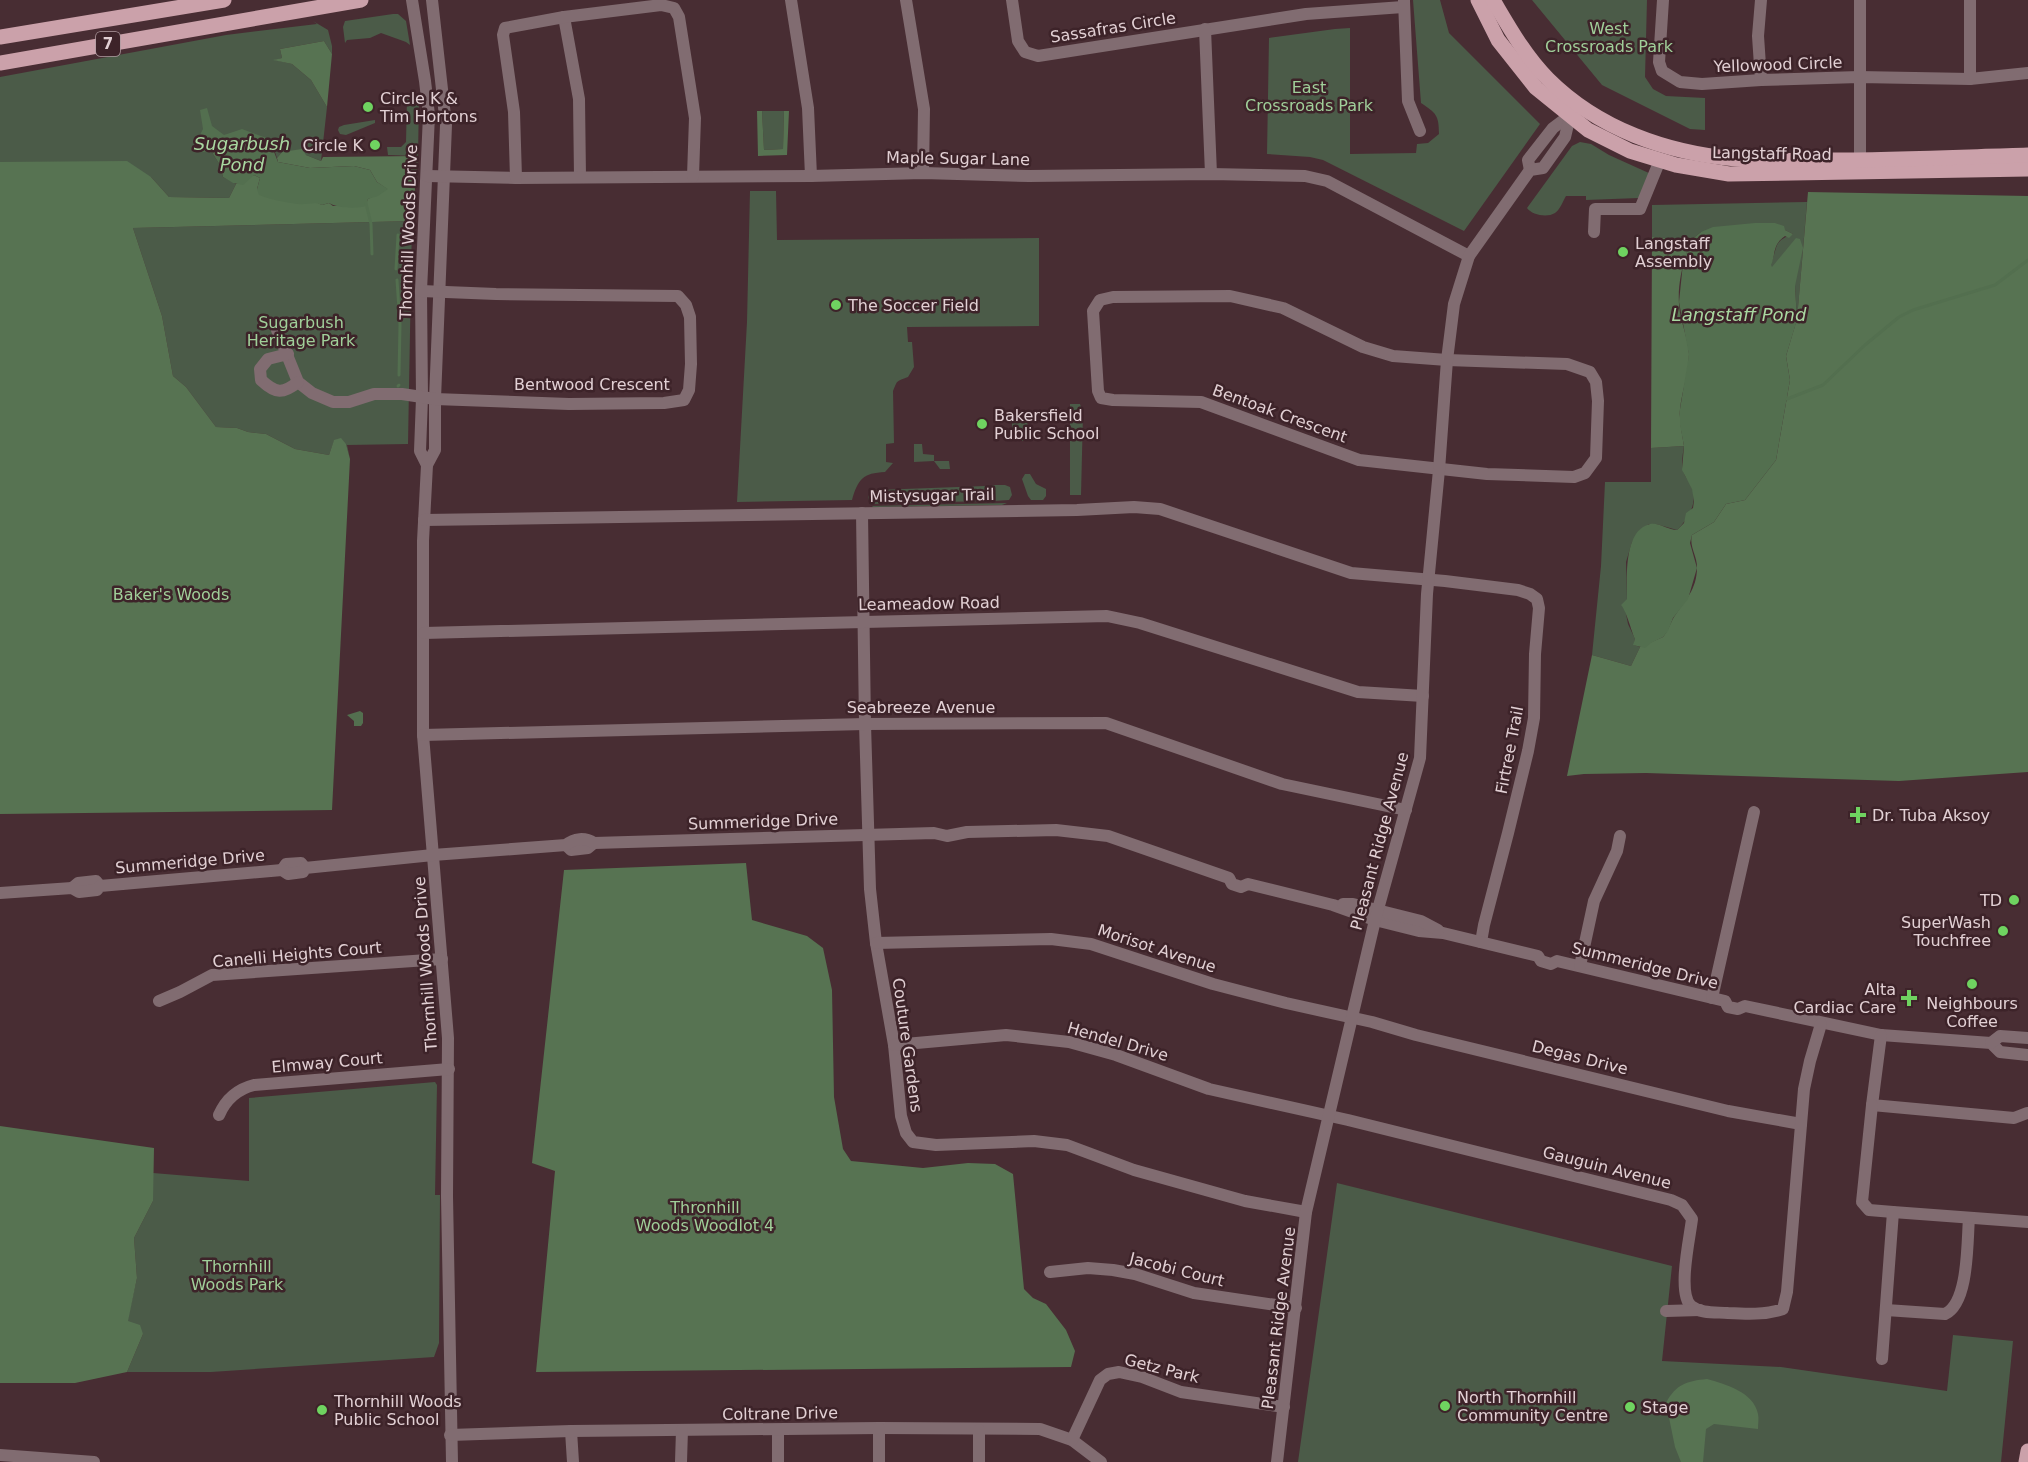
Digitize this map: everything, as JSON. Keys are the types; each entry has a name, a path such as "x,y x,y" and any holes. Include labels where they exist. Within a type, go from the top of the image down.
{"main road":[{"name":"7","path":"0,37 224,0"},
{"name":"7","path":"0,63 361,0"},
{"name":"Langstaff Road","path":"1478,0 1498,40 1536,88 1575,110 1601,119 1641,139 1694,154 1738,159 1860,166 2028,169"},
{"name":"Langstaff Road","path":"1493,0 1514,36 1575,110 1588,130 1630,151 1676,165 1729,174 2028,155"},
{"path":"2026,1462 2028,1451"}],"street":[{"name":"Thornhill Woods Drive","path":"412,0 429,115 421,291 420,451 427,465"},
{"name":"Thornhill Woods Drive","path":"432,0 446,125 435,450 427,465 424,520 423,735 449,1069 447,1196 452,1462"},
{"path":"791,0 808,107 811,176"},
{"path":"906,0 924,109 923,172"},
{"name":"Sassafras Circle","path":"1012,0 1018,41 1025,52 1038,56 1306,14 1403,4 1408,101 1420,130"},
{"name":"Yellowood Circle","path":"1662,0 1659,62 1662,71 1680,82 1702,84 1859,78 1970,79 2028,73"},
{"path":"1761,0 1758,36 1761,80"},
{"path":"1860,0 1860,166"},
{"path":"1970,0 1970,79"},
{"path":"516,178 513,112 503,35 505,28 564,17 661,5 674,8 679,17 695,118 693,176"},
{"path":"564,17 579,99 580,177"},
{"path":"1205,29 1211,174"},
{"name":"Pleasant Ridge Avenue","path":"1276,1462 1306,1212 1376,915 1420,758 1429,580 1447,360 1454,304 1469,256 1530,170 1543,168 1565,137 1575,110"},
{"path":"1594,232 1595,208 1640,209 1660,160"},
{"name":"Maple Sugar Lane","path":"427,176 516,178 811,176 923,172 1029,176 1211,174 1305,176 1327,181 1469,256"},
{"name":"Bentwood Crescent","path":"298,382 312,393 333,402 349,402 374,394 402,394 435,399 569,404 664,403 684,400 689,390 690,317 686,305 678,296 421,291"},
{"name":"Bentoak Crescent","path":"1439,470 1359,460 1201,402 1101,398 1098,391 1093,311 1100,300 1113,297 1230,296 1283,308 1363,347 1393,356 1447,360"},
{"path":"277,330 288,354 298,382 289,389 278,392 261,381 260,369 268,360 288,354"},
{"path":"1439,470 1517,476 1574,477 1585,473 1596,458 1598,401 1596,382 1590,372 1568,364 1447,360"},
{"name":"Mistysugar Trail","path":"424,520 1077,510 1134,507 1160,509 1352,573 1429,580"},
{"name":"Couture Gardens","path":"862,513 870,889 876,943 894,1045 901,1116 906,1133 913,1142 936,1145 1034,1141 1067,1145 1134,1170 1245,1202 1306,1212"},
{"name":"Firtree Trail","path":"1429,580 1518,590 1537,599 1539,608 1535,654 1534,718 1526,762 1481,942"},
{"name":"Leameadow Road","path":"424,633 1107,616 1140,622 1358,692 1423,696"},
{"name":"Seabreeze Avenue","path":"423,735 865,723 1106,723 1282,784 1406,810"},
{"path":"1719,1000 1754,812"},
{"name":"Summeridge Drive","path":"0,893 72,888 79,892 97,890 100,886 282,870 288,874 303,872 305,868 566,845 572,840 588,840 594,843 934,833 947,836 967,832 1056,830 1108,836 1229,879 1232,884 1241,887 1248,884 1333,905 1353,904 1376,915 1421,921 1443,933 1538,956 1541,961 1551,964 1557,961 1719,1000 1728,1007 1738,1010 1745,1006 1881,1035 1991,1043 2000,1052 2028,1055"},
{"path":"1580,966 1594,901 1617,851 1620,836"},
{"name":"Morisot Avenue","path":"876,943 1051,939 1091,944 1213,984 1353,1018"},
{"name":"Canelli Heights Court","path":"159,1001 212,975 442,959"},
{"name":"Degas Drive","path":"1353,1018 1728,1111 1801,1124"},
{"path":"1666,1311 1700,1310 1749,1314 1773,1313 1783,1309 1806,1080 1821,1024"},
{"name":"Hendel Drive","path":"894,1045 1006,1035 1069,1042 1116,1055 1209,1089 1328,1116"},
{"path":"1881,1035 1861,1198 1863,1205 1869,1210 2028,1222"},
{"name":"Summeridge Drive","path":"1991,1043 2000,1036 2028,1038"},
{"name":"Elmway Court","path":"219,1115 233,1095 254,1085 449,1069"},
{"path":"1872,1105 2014,1118 2027,1113"},
{"name":"Gauguin Avenue","path":"1328,1116 1682,1204 1692,1219 1684,1285 1686,1300 1700,1310"},
{"path":"1882,1359 1893,1212"},
{"path":"1886,1310 1945,1314 1952,1310 1962,1290 1969,1218"},
{"name":"Jacobi Court","path":"1050,1272 1088,1268 1113,1270 1135,1274 1194,1293 1296,1308"},
{"name":"Getz Park","path":"1072,1440 1100,1380 1108,1374 1119,1372 1142,1377 1181,1392 1284,1407"},
{"path":"879,1428 879,1462"},
{"name":"Coltrane Drive","path":"450,1435 572,1431 1040,1429 1072,1440 1101,1462"},
{"path":"681,1462 682,1430"},
{"path":"778,1430 778,1462"},
{"path":"979,1430 979,1462"},
{"path":"572,1431 573,1462"},
{"path":"0,1455 94,1462"}],"green space":[{"name":"East Crossroads Park","path":"1413,0 1440,0 1449,33 1540,124 1464,231 1323,160 1267,154 1269,38 1335,29 1350,28 1350,154 1416,153 1417,144 1428,143 1439,134 1436,115 1421,103"},
{"name":"West Crossroads Park","path":"1532,0 1647,0 1645,77 1653,89 1666,96 1705,98 1705,130 1690,129 1602,85"},
{"path":"398,14 406,21 410,45 381,33 370,38 347,40 345,43 343,27 345,21"},
{"path":"313,21 328,30 332,54 324,41 280,49 282,58 275,60 292,64 311,80 327,107 321,161 306,155 282,152 277,158 275,143 269,139 203,152 211,151 220,165 223,177 236,184 229,198 169,197 151,177 0,162 0,77 226,35 317,24"},
{"path":"324,41 332,54 327,107 311,80 292,64 273,60 282,58 280,49"},
{"path":"407,98 419,99 418,156 388,155 387,147 401,147 406,142"},
{"path":"757,111 762,111 764,150 783,149 784,111 789,111 787,155 758,156"},
{"path":"762,111 784,111 783,149 764,150"},
{"path":"375,120 375,123 346,135 340,134 338,130 344,125"},
{"path":"1580,142 1591,144 1651,174 1639,198 1586,200 1586,196 1566,196 1558,210 1552,215 1540,215 1529,210 1527,208 1572,146"},
{"name":"Baker's Woods","path":"302,149 306,155 321,161 323,157 418,156 412,221 133,228 162,316 173,376 186,387 216,427 237,428 266,434 295,449 329,455 334,440 341,438 346,444 350,459 332,810 0,814 0,162 127,161 151,177 169,197 229,198 236,184 254,175 260,178 257,189 322,205 329,203 333,206 365,206 368,199 387,189 377,182 370,170 354,166 310,168 278,162 277,158 282,152"},
{"path":"750,191 776,191 777,240 1039,238 1039,326 907,327 908,342 912,342 914,367 908,377 899,380 893,391 894,443 886,444 886,462 893,463 885,472 871,474 862,479 852,500 737,502 747,322"},
{"path":"1808,192 2028,196 2028,772 1899,781 1646,773 1567,776 1592,655 1631,666 1640,647 1663,637 1695,582 1697,567 1692,535 1714,522 1726,504 1745,500 1776,460 1790,380 1786,356 1797,319"},
{"path":"1807,202 1797,320 1795,286 1778,262 1772,268 1770,265 1778,243 1793,234 1785,230 1701,232 1691,240 1652,237 1652,205"},
{"name":"Sugarbush Heritage Park","path":"412,221 408,444 347,445 350,459 346,444 334,441 329,455 295,449 266,434 237,428 216,427 186,387 173,376 162,316 133,228"},
{"path":"1652,237 1691,240 1679,288 1679,308 1689,354 1680,409 1684,446 1651,448"},
{"path":"1070,404 1080,404 1083,413 1081,495 1070,495"},
{"path":"1012,415 1024,416 1027,419 1029,441 1012,441"},
{"path":"914,444 922,444 923,454 934,455 934,461 914,462"},
{"path":"1684,446 1682,467 1694,493 1691,510 1677,530 1649,524 1640,530 1632,542 1626,562 1625,609 1628,624 1635,639 1634,645 1640,647 1631,666 1592,655 1601,566 1605,482 1651,482 1651,448"},
{"path":"934,461 949,461 950,469 940,469"},
{"path":"1025,474 1030,474 1036,484 1046,489 1046,496 1043,500 1031,500 1028,496 1022,479"},
{"path":"992,485 1010,487 1012,495 1009,500 993,501"},
{"path":"985,486 983,501 870,504 868,497 870,493 877,490"},
{"path":"1007,503 1002,505 872,506"},
{"name":"Thronhill Woods Woodlot 4","path":"746,863 752,920 807,936 823,948 832,990 834,1097 843,1149 851,1161 923,1168 968,1163 995,1164 1013,1174 1024,1289 1033,1298 1046,1304 1066,1330 1075,1351 1071,1367 536,1372 555,1171 532,1163 564,870"},
{"name":"Thornhill Woods Park","path":"435,1082 437,1085 435,1195 440,1195 439,1343 434,1357 211,1372 127,1372 143,1334 127,1322 137,1278 134,1238 153,1201 153,1173 249,1181 249,1098"},
{"path":"0,1126 154,1148 153,1201 134,1238 137,1278 128,1321 140,1325 143,1334 127,1372 75,1383 0,1383"},
{"path":"1337,1183 1672,1266 1662,1361 1781,1367 1947,1391 1953,1335 2013,1341 2001,1462 1298,1462"},
{"path":"1707,1379 1738,1390 1751,1400 1758,1414 1758,1429 1714,1424 1706,1429 1703,1462 1681,1462 1675,1447 1666,1403 1683,1385"}],"water":[{"name":"Sugarbush Pond","path":"207,108 212,126 224,135 242,129 269,139 278,162 310,168 354,166 370,170 377,182 388,189 368,199 366,206 357,208 341,207 329,203 298,204 259,195 257,189 260,178 254,175 243,185 233,183 223,177 220,165 211,151 203,152 197,148 196,143 203,129 200,110"},
{"name":"Langstaff Pond","path":"1775,223 1784,226 1785,230 1793,234 1789,238 1785,236 1778,243 1772,267 1796,238 1800,239 1803,248 1795,286 1797,320 1786,356 1790,380 1776,460 1745,500 1726,504 1714,522 1692,535 1690,543 1697,568 1688,599 1673,618 1663,637 1645,648 1633,645 1635,639 1621,605 1627,599 1627,569 1631,545 1641,528 1650,524 1677,530 1684,523 1686,513 1693,508 1694,501 1692,489 1682,470 1684,446 1680,409 1689,355 1679,302 1683,263 1691,240 1701,232 1713,227"},
{"path":"360,711 363,713 363,723 361,726 354,726 354,721 347,715"}],"waterway":[{"path":"366,203 371,224 372,254"},
{"path":"396,269 398,235"},
{"path":"1787,399 1823,385 1865,345 1899,317 1913,310 1995,285 2028,260"},
{"path":"397,280 400,325 399,375"}],"place":[{"name":"Circle K & Tim Hortons","path":"368,107"},
{"name":"Circle K","path":"375,145"},
{"name":"Langstaff Assembly","path":"1623,252"},
{"name":"The Soccer Field","path":"836,305"},
{"name":"Bakersfield Public School","path":"982,424"},
{"name":"Dr. Tuba Aksoy","path":"1858,815"},
{"name":"TD","path":"2014,900"},
{"name":"SuperWash Touchfree","path":"2003,931"},
{"name":"Neighbours Coffee","path":"1972,984"},
{"name":"Alta Cardiac Care","path":"1909,998"},
{"name":"North Thornhill Community Centre","path":"1445,1406"},
{"name":"Stage","path":"1630,1407"},
{"name":"Thornhill Woods Public School","path":"322,1410"}]}
